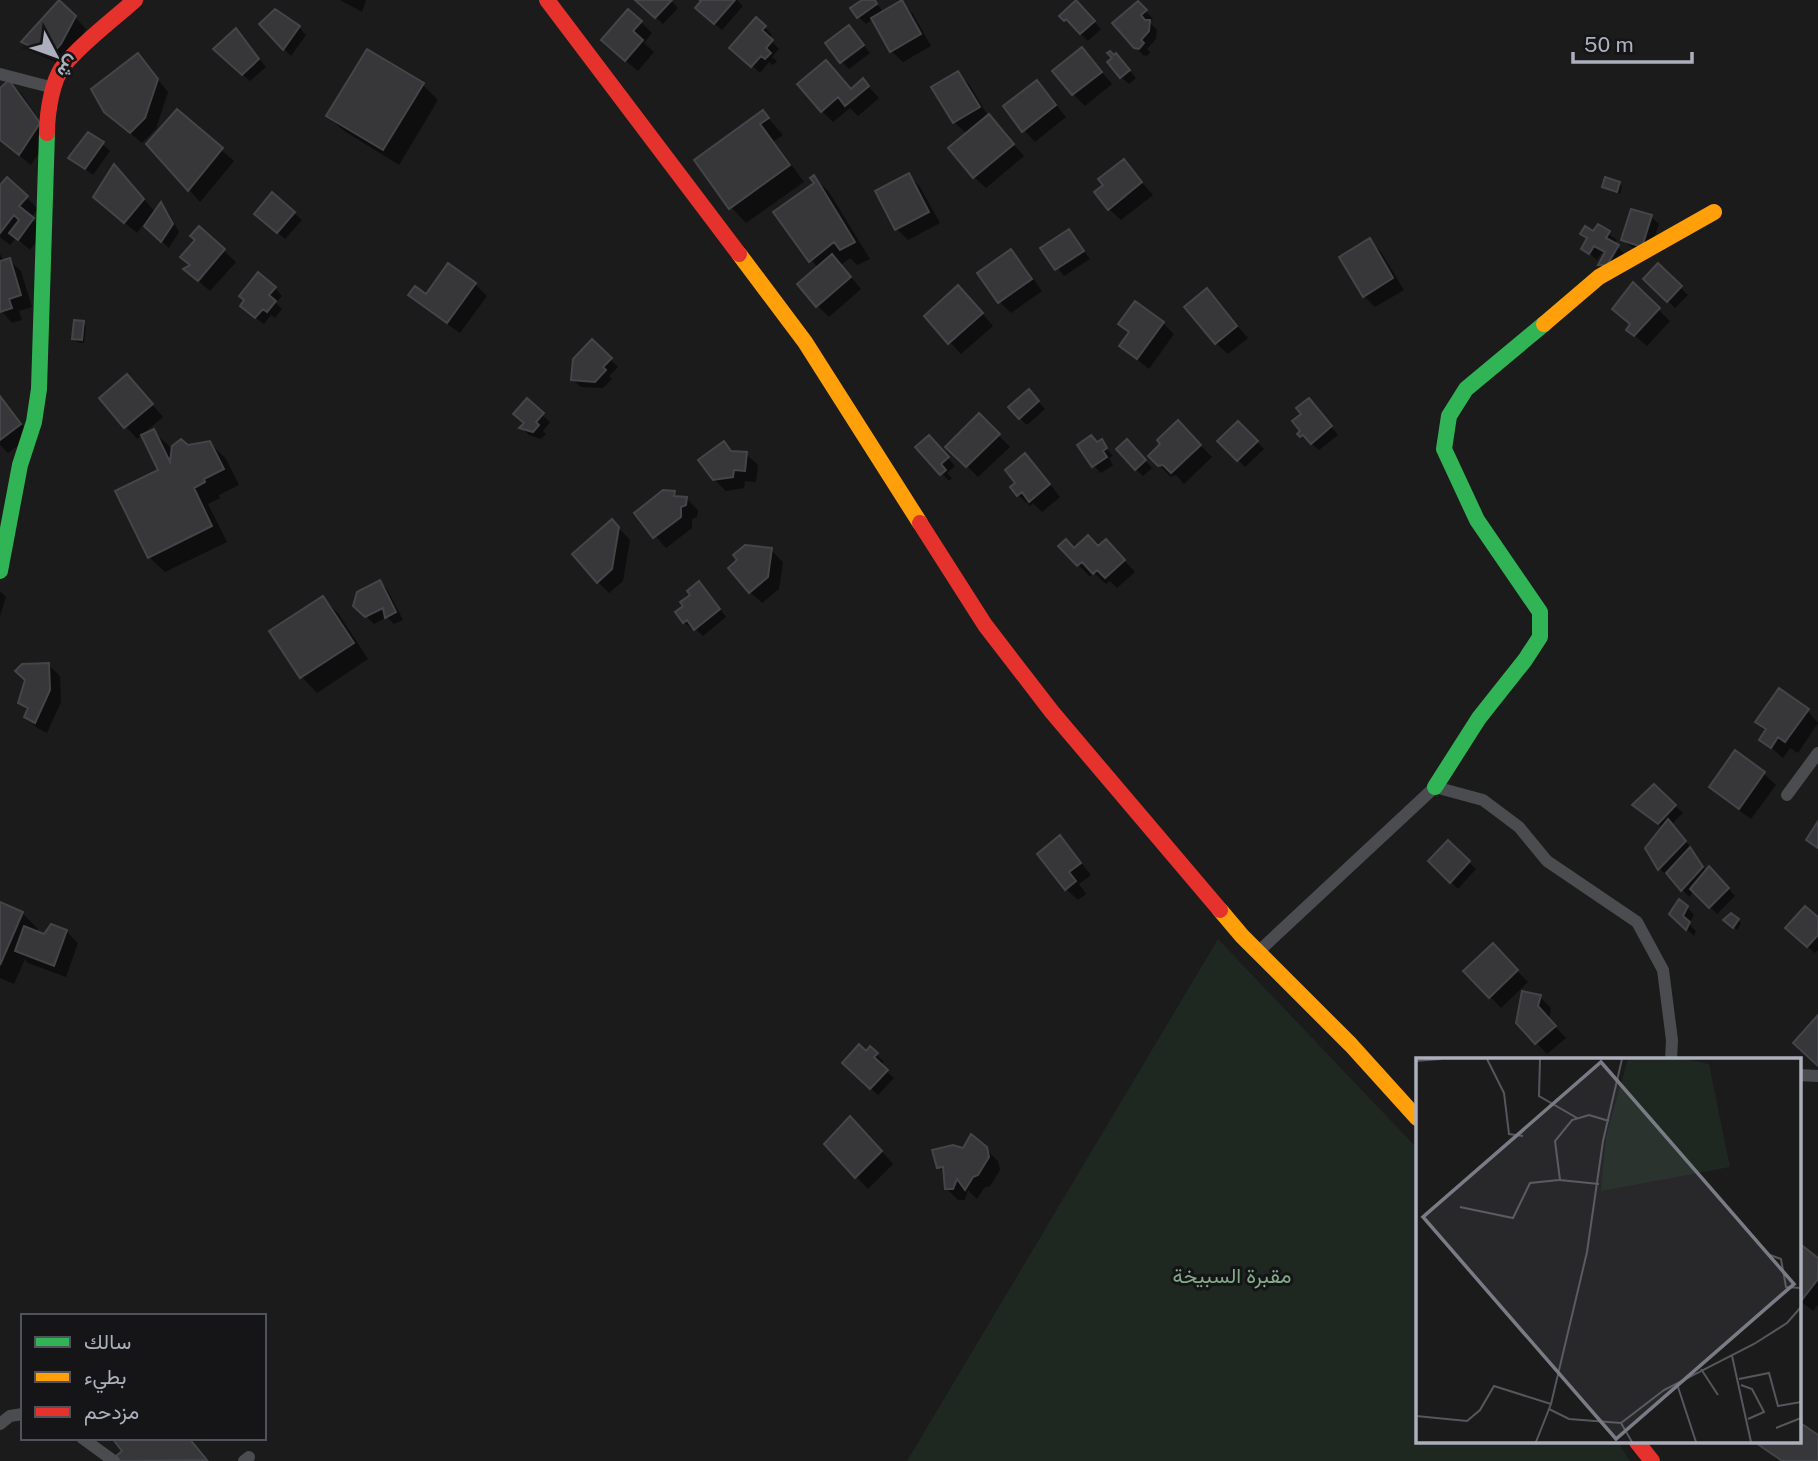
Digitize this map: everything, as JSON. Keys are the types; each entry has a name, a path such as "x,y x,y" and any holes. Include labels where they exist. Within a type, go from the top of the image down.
{"street":[{"path":"0,571 6,507 34,422 39,389 47,117 63,65 135,0"},
{"path":"547,0 805,342 985,625 1052,712 1258,953 1351,1045 1416,1117"},
{"path":"0,74 54,88"},
{"path":"1258,953 1436,787 1479,718 1541,637 1540,612 1477,520 1444,449 1449,416 1466,389 1599,277 1714,212"},
{"path":"1787,795 1818,753"},
{"path":"1436,787 1483,800 1519,827 1548,861 1637,922 1662,970 1672,1040 1671,1058"},
{"path":"1800,1075 1818,1076"},
{"path":"0,1424 10,1416 21,1415"},
{"path":"85,1440 114,1461"},
{"path":"1639,1444 1652,1461"}],"green space":[{"name":"مقبرة السبيخة","path":"1218,939 1416,1147 1416,1444 1619,1444 1630,1461 907,1461"}],"building":[{"path":"59,0 76,16 61,44 51,55 21,42"},
{"path":"635,0 672,0 655,18"},
{"path":"699,0 735,0 714,24 695,8 701,1"},
{"path":"862,0 875,0 877,4 857,18 850,8"},
{"path":"902,0 921,34 890,52 871,18"},
{"path":"1076,0 1095,21 1080,34 1066,19 1064,21 1059,16"},
{"path":"1138,1 1147,10 1141,15 1145,20 1150,20 1149,31 1141,40 1144,43 1139,49 1134,48 1112,23"},
{"path":"275,9 300,26 283,50 259,24"},
{"path":"628,9 642,21 633,31 643,40 625,61 601,40"},
{"path":"756,17 766,26 762,30 773,40 766,48 771,53 765,59 761,56 751,67 729,48"},
{"path":"849,25 864,45 840,63 825,43"},
{"path":"236,28 259,59 242,75 213,49"},
{"path":"1082,47 1102,72 1072,95 1052,71"},
{"path":"367,49 424,83 383,150 326,116"},
{"path":"1110,51 1114,55 1116,53 1130,70 1120,78 1107,62 1112,58 1107,53"},
{"path":"138,53 158,79 145,118 130,133 104,112 91,89"},
{"path":"826,60 851,89 863,78 869,86 845,106 838,97 821,112 797,84"},
{"path":"958,71 980,107 953,123 931,87"},
{"path":"9,80 40,123 19,155 0,140 0,88"},
{"path":"1037,80 1056,105 1022,132 1003,106"},
{"path":"177,109 223,148 188,191 146,144"},
{"path":"763,110 769,118 760,124 790,165 729,209 694,160"},
{"path":"989,114 1014,144 973,178 948,148"},
{"path":"88,132 104,142 85,169 68,158"},
{"path":"1124,159 1142,182 1108,210 1094,192 1103,185 1098,179"},
{"path":"114,164 144,199 124,223 93,197"},
{"path":"909,173 929,212 895,230 875,191"},
{"path":"814,175 855,242 840,250 834,242 809,262 773,212 814,183 810,178"},
{"path":"7,177 28,196 19,206 34,218 18,240 9,233 19,220 14,215 0,233 0,185"},
{"path":"1605,177 1620,182 1617,192 1602,187"},
{"path":"272,192 295,212 277,233 254,214"},
{"path":"161,202 173,224 161,242 144,226"},
{"path":"1631,209 1652,215 1642,247 1621,240"},
{"path":"1598,224 1610,231 1606,238 1619,245 1607,265 1598,265 1605,252 1594,246 1589,254 1581,249 1587,238 1580,234 1585,226 1593,231"},
{"path":"199,226 225,249 198,281 183,269 190,265 180,257 195,240 190,236"},
{"path":"1069,229 1084,251 1055,270 1040,248"},
{"path":"1370,238 1393,278 1363,297 1339,257"},
{"path":"1011,249 1032,279 998,303 977,273"},
{"path":"832,254 851,277 816,307 797,284"},
{"path":"10,258 21,295 9,299 12,308 0,312 0,261"},
{"path":"448,263 476,283 447,323 408,295 415,286 426,294"},
{"path":"1658,263 1682,286 1667,302 1643,279"},
{"path":"258,272 276,287 269,295 276,301 267,312 263,309 255,318 240,306 244,300 239,296"},
{"path":"1633,282 1660,308 1634,336 1626,330 1630,324 1612,309"},
{"path":"958,285 983,313 948,344 924,316"},
{"path":"1207,288 1237,326 1215,344 1184,307"},
{"path":"1135,301 1164,322 1137,359 1119,346 1129,332 1118,324"},
{"path":"74,320 84,321 82,340 72,339"},
{"path":"592,339 612,358 603,367 606,370 595,382 571,380 573,359"},
{"path":"127,374 153,404 124,428 99,398"},
{"path":"1029,389 1039,401 1019,419 1008,407"},
{"path":"0,396 21,424 0,440"},
{"path":"527,398 544,413 536,422 539,425 533,432 519,428 524,423 513,414"},
{"path":"1309,398 1332,426 1311,444 1303,435 1300,437 1297,434 1300,431 1292,421 1301,414 1296,408"},
{"path":"979,413 1000,434 966,467 945,447"},
{"path":"1178,420 1201,445 1171,473 1148,456 1160,444 1157,440"},
{"path":"1238,421 1258,441 1237,461 1217,441"},
{"path":"154,429 170,462 172,446 181,439 188,445 210,441 224,469 204,479 205,482 194,488 212,526 148,558 115,491 158,470 141,435"},
{"path":"929,435 949,457 941,464 946,470 940,475 915,447"},
{"path":"1091,435 1097,442 1102,439 1107,448 1103,451 1107,457 1092,467 1077,445"},
{"path":"1127,439 1146,460 1135,470 1116,449"},
{"path":"724,441 731,451 747,452 745,471 734,470 733,477 713,480 698,460"},
{"path":"1025,453 1050,484 1029,502 1022,492 1017,496 1010,487 1015,483 1005,470"},
{"path":"663,490 675,491 674,496 687,497 686,505 681,507 681,517 653,538 634,513"},
{"path":"612,519 619,527 612,569 597,583 572,554"},
{"path":"1088,535 1098,546 1106,539 1125,560 1105,578 1097,570 1093,574 1082,562 1077,566 1058,546 1066,539 1074,548"},
{"path":"745,545 772,548 768,577 749,593 728,568 737,560 733,555"},
{"path":"380,580 396,612 385,618 383,608 365,617 353,606 357,592"},
{"path":"699,581 720,609 694,630 687,620 683,623 675,612 683,606 680,602 690,595 687,591"},
{"path":"323,596 354,643 300,678 269,631"},
{"path":"49,663 50,690 35,723 24,717 28,708 18,703 25,680 15,671 22,664"},
{"path":"1779,688 1809,709 1785,742 1778,737 1771,748 1759,740 1766,729 1755,722"},
{"path":"1735,750 1765,772 1739,809 1709,787"},
{"path":"1654,784 1676,805 1658,824 1632,805"},
{"path":"1668,819 1686,841 1658,870 1645,848"},
{"path":"1818,821 1818,848 1806,840"},
{"path":"1060,835 1081,863 1069,872 1076,881 1065,890 1037,854"},
{"path":"1448,840 1470,861 1450,883 1428,861"},
{"path":"1690,847 1703,867 1681,891 1666,873"},
{"path":"1709,866 1729,888 1709,908 1690,889"},
{"path":"1679,899 1688,906 1683,916 1690,922 1686,930 1669,914"},
{"path":"0,902 23,912 0,965"},
{"path":"1805,906 1818,917 1818,935 1807,947 1785,928"},
{"path":"1731,913 1739,919 1733,928 1723,920"},
{"path":"51,924 67,930 54,966 15,951 24,926 44,934"},
{"path":"1493,943 1518,970 1489,998 1463,971"},
{"path":"1522,991 1541,995 1538,1006 1556,1026 1535,1044 1516,1023"},
{"path":"1818,1015 1818,1066 1793,1043"},
{"path":"859,1044 866,1051 870,1046 878,1053 874,1057 888,1070 870,1089 842,1063"},
{"path":"850,1116 882,1151 855,1178 824,1144"},
{"path":"971,1134 987,1147 989,1157 965,1190 957,1179 953,1189 945,1189 943,1167 937,1168 932,1150 953,1145 963,1148"},
{"path":"1800,1244 1818,1258 1818,1279 1801,1301"},
{"path":"1800,1423 1818,1435 1818,1461 1782,1461 1757,1444 1800,1444"},
{"path":"114,1440 191,1440 207,1460 119,1461 116,1456 122,1451"}],"traffic: fast":[{"path":"0,571 20,465 34,422 39,389 47,133"},
{"path":"1435,787 1479,718 1540,637 1540,612 1477,520 1444,449 1449,416 1466,389 1544,324"}],"traffic: slow":[{"path":"1544,324 1599,277 1714,212"},
{"path":"739,254 805,342 920,523"},
{"path":"1220,910 1242,936 1351,1045 1416,1117"}],"traffic: jam":[{"path":"47,133 51,97 60,70 80,48 135,0"},
{"path":"547,0 739,254"},
{"path":"920,523 985,625 1052,712 1220,910"},
{"path":"1639,1444 1652,1461"}]}
